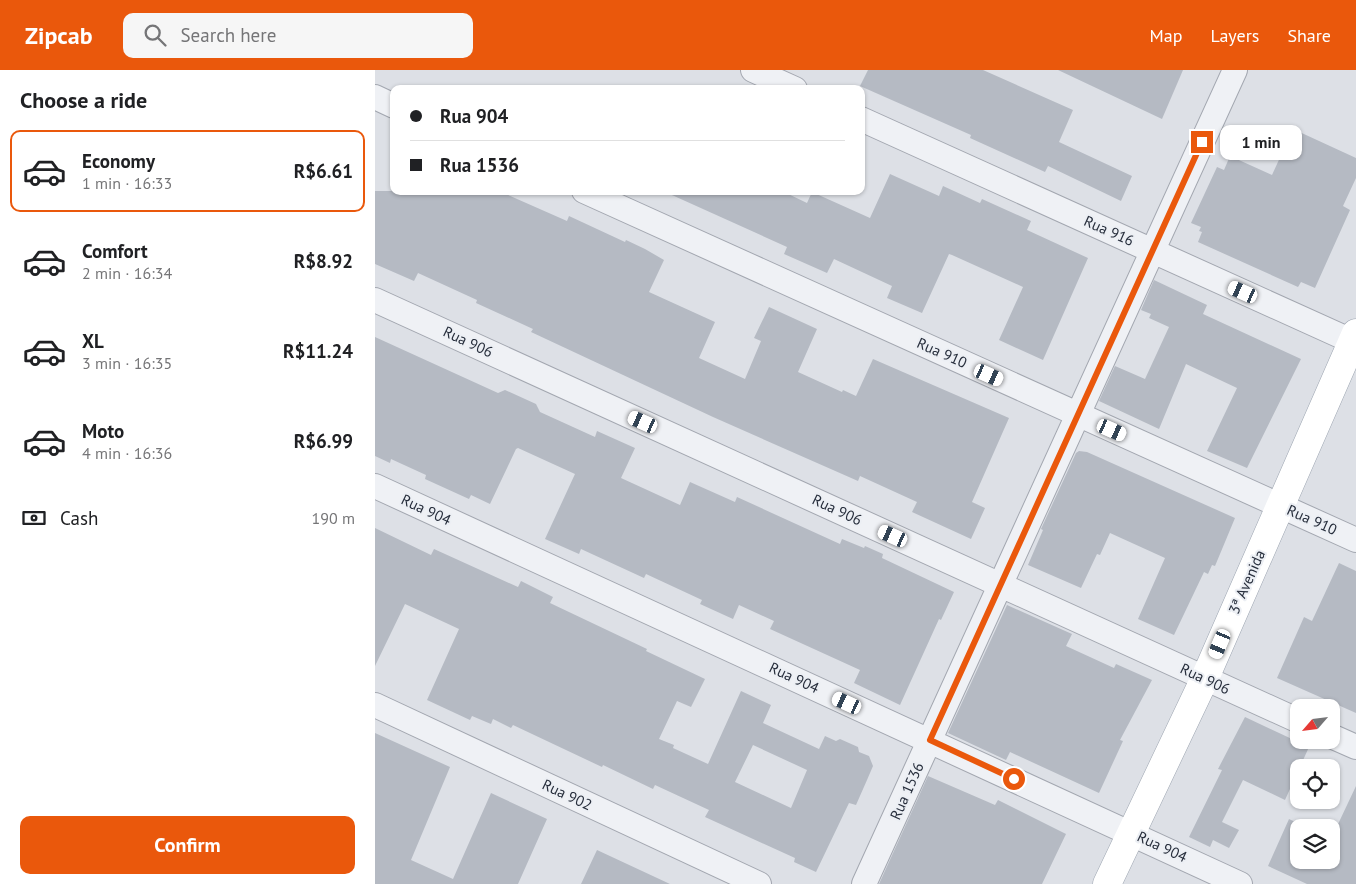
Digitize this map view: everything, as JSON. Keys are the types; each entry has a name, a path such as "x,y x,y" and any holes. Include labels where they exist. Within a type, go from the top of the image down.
{"main road":[{"name":"3ª Avenida","path":"1107,884 1133,834 1205,678 1355,339"}],"street":[{"path":"753,70 786,85"},
{"name":"Rua 1536","path":"864,884 1235,70"},
{"path":"375,97 390,104"},
{"name":"Rua 916","path":"865,121 1152,251 1355,339"},
{"name":"Rua 910","path":"592,195 1356,540"},
{"name":"Rua 906","path":"375,300 1290,717"},
{"name":"Rua 904","path":"375,486 1240,884"},
{"name":"Rua 902","path":"375,705 759,884"},
{"path":"1340,740 1356,748"}],"building":[{"path":"868,70 983,70 1073,110 1059,142 1132,176 1121,201 1048,166 1045,172 970,138 971,135 865,88 865,85 860,85"},
{"path":"1058,70 1183,70 1162,119"},
{"path":"1293,129 1356,158 1356,178 1343,206 1350,210 1315,288 1301,282 1298,287 1198,242 1202,232 1199,231 1201,227 1191,223 1217,167 1224,170 1230,156 1272,175"},
{"path":"890,174 939,196 943,186 980,203 982,199 1031,221 1027,230 1088,258 1043,360 999,340 1023,287 952,255 949,254 922,313 887,298 892,286 834,259 827,273 784,254 787,247 672,195 790,195 807,203 811,195 819,195 870,218"},
{"path":"375,191 390,191 390,195 508,195 567,221 569,216 625,242 626,240 664,260 649,292 715,322 699,358 745,379 761,341 754,338 769,307 817,329 798,372 842,392 843,390 856,396 873,359 1009,418 972,502 985,508 971,539 912,512 917,502 860,476 858,481 713,417 531,332 533,329 476,303 477,300 418,273 414,281 375,264"},
{"path":"1154,280 1207,305 1203,314 1301,359 1247,468 1207,451 1237,388 1186,364 1159,429 1099,401 1115,366 1145,379 1169,327 1149,318 1151,314 1141,310"},
{"path":"375,337 498,393 505,390 536,404 540,412 595,437 597,431 635,448 621,478 680,505 690,482 735,502 737,497 840,544 842,539 864,548 865,546 883,554 882,558 954,592 941,620 939,619 900,705 854,683 860,670 770,629 774,621 739,605 733,619 700,604 702,600 646,574 644,578 581,549 579,554 545,539 575,474 518,448 490,504 471,495 469,499 425,479 426,475 391,459 390,463 375,456"},
{"path":"1079,451 1087,452 1235,518 1215,566 1212,565 1208,574 1204,572 1174,635 1138,619 1165,558 1110,533 1100,555 1097,554 1081,588 1028,565 1043,530 1041,529 1076,453"},
{"path":"375,528 431,555 434,549 518,587 521,581 553,597 550,603 705,679 691,707 677,701 659,739 674,745 673,748 708,764 741,691 771,705 763,723 819,749 825,736 836,741 840,739 858,747 859,752 869,756 873,766 856,805 849,803 816,872 794,862 795,858 705,817 709,810 655,785 653,789 513,725 511,728 493,719 491,724 472,716 470,720 427,700 459,629 405,604 375,666","holes":["753,745 807,770 791,808 735,782"]},
{"path":"1339,563 1356,571 1356,713 1340,706 1340,699 1324,699 1277,678 1304,617 1312,621"},
{"path":"1007,605 1072,634 1066,646 1114,668 1116,664 1152,680 1120,740 1123,741 1099,793 1010,752 1006,760 948,733"},
{"path":"1245,717 1290,738 1290,749 1308,749 1304,759 1290,759 1290,789 1285,800 1243,780 1222,822 1239,830 1229,848 1213,840 1210,847 1189,837 1222,770 1218,769"},
{"path":"375,733 450,767 411,860 453,879 491,793 547,819 518,884 375,884"},
{"path":"928,776 995,805 998,800 1066,834 1042,884 879,884"},
{"path":"1356,786 1356,884 1307,884 1268,866 1289,819 1290,869 1340,869 1340,820"},
{"path":"597,850 670,884 581,884"}],"route":[{"path":"1014,779 930,740 1202,142"}]}
